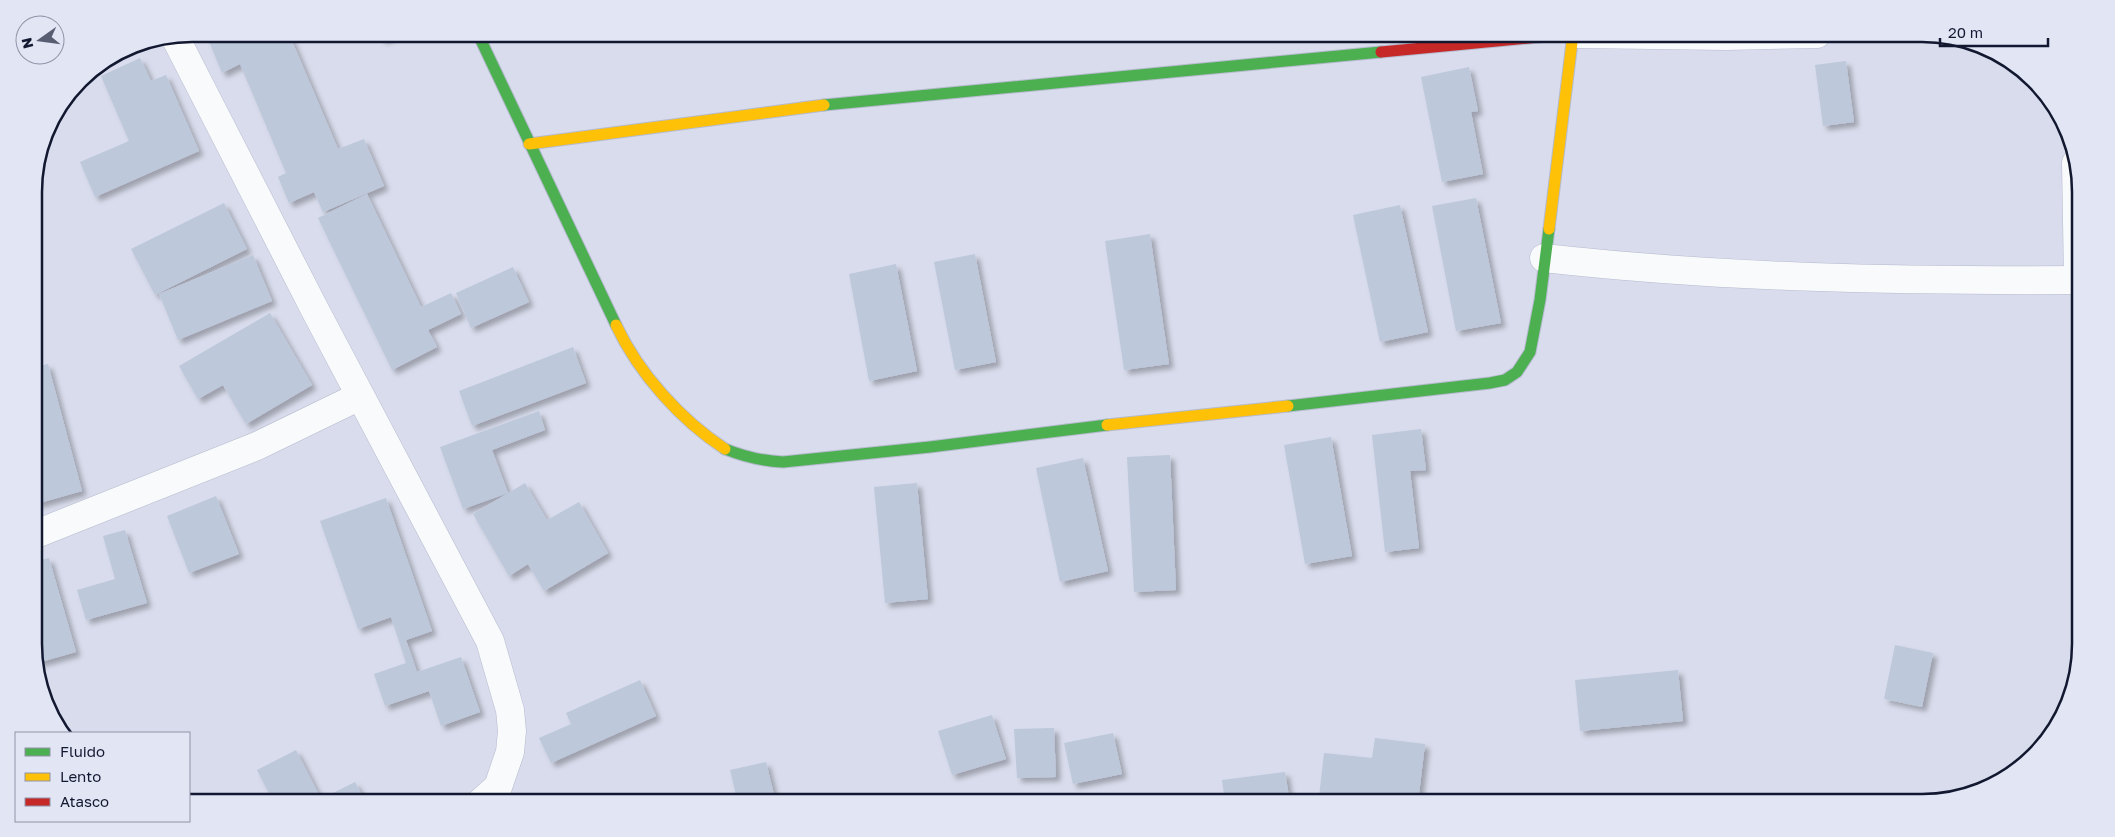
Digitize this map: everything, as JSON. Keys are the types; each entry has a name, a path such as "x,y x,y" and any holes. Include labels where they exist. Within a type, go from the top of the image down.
{"street":[{"path":"529,144 826,105 1484,42"},
{"path":"482,43 626,348 667,399 708,438 725,449 764,461 783,462 930,447 1159,419 1395,396 1505,380 1517,372 1530,352 1544,258 1570,42"},
{"path":"178,43 360,396 490,641 510,710 512,731 510,752 498,787 490,794"},
{"path":"1544,258 1737,275 2072,280"},
{"path":"42,532 257,446 360,396"}],"building":[{"path":"210,43 293,43 338,149 364,139 384,186 323,212 314,192 289,203 278,177 286,173 240,64 222,73"},
{"path":"140,58 151,81 166,75 199,151 95,197 80,162 129,141 101,76"},
{"path":"1846,61 1854,122 1823,126 1815,65"},
{"path":"1469,67 1478,111 1471,112 1483,174 1442,182 1421,77"},
{"path":"367,194 421,307 451,293 461,314 428,330 437,347 392,370 318,218"},
{"path":"1476,198 1501,323 1456,331 1432,206"},
{"path":"224,203 247,249 155,295 131,249"},
{"path":"1400,205 1428,332 1380,342 1353,215"},
{"path":"1150,234 1169,364 1124,370 1105,241"},
{"path":"975,254 996,362 955,370 934,262"},
{"path":"253,255 272,301 178,340 159,294"},
{"path":"896,264 917,371 869,381 849,274"},
{"path":"513,267 529,302 471,328 456,293"},
{"path":"270,313 312,385 246,424 223,385 198,399 179,366"},
{"path":"573,347 586,383 472,426 459,391"},
{"path":"48,364 82,491 42,502 43,365"},
{"path":"539,411 545,430 492,450 508,493 463,509 440,447"},
{"path":"1421,429 1426,470 1410,471 1419,548 1385,552 1372,435"},
{"path":"1331,437 1352,556 1305,564 1284,445"},
{"path":"1170,455 1176,590 1134,592 1127,457"},
{"path":"1083,458 1108,571 1060,582 1036,468"},
{"path":"525,483 547,520 579,502 608,553 544,591 528,564 509,576 473,514"},
{"path":"917,483 928,599 885,603 874,487"},
{"path":"216,496 239,554 189,573 167,516"},
{"path":"386,498 432,631 406,640 417,672 461,657 480,712 441,726 429,691 385,706 374,674 406,663 391,617 358,629 320,521"},
{"path":"125,530 147,603 86,620 77,590 115,579 103,536"},
{"path":"49,558 76,652 44,661 42,644 42,560"},
{"path":"1895,645 1933,653 1922,707 1884,699"},
{"path":"1678,670 1683,721 1580,731 1575,680"},
{"path":"640,680 656,716 551,763 539,738 571,724 566,713"},
{"path":"992,715 1006,759 952,775 938,731"},
{"path":"1054,728 1056,777 1017,778 1014,729"},
{"path":"1113,733 1122,774 1073,784 1064,743"},
{"path":"1375,738 1425,744 1419,794 1319,794 1324,753 1372,758"},
{"path":"296,750 318,794 269,794 257,770"},
{"path":"766,762 774,794 736,794 730,770"},
{"path":"1285,772 1289,794 1224,794 1222,780"},
{"path":"355,782 361,794 331,794"}],"traffic: fast":[{"path":"482,43 616,325"},
{"path":"824,105 1381,52"},
{"path":"1288,406 1490,383 1505,380 1517,372 1530,352 1540,300 1549,229"},
{"path":"725,449 754,458 783,462 930,447 1107,425"}],"traffic: slow":[{"path":"1549,229 1572,42"},
{"path":"529,144 824,105"},
{"path":"616,325 625,343 649,378 677,410 725,449"},
{"path":"1107,425 1288,406"}],"traffic: jam":[{"path":"1381,52 1483,42"}]}
